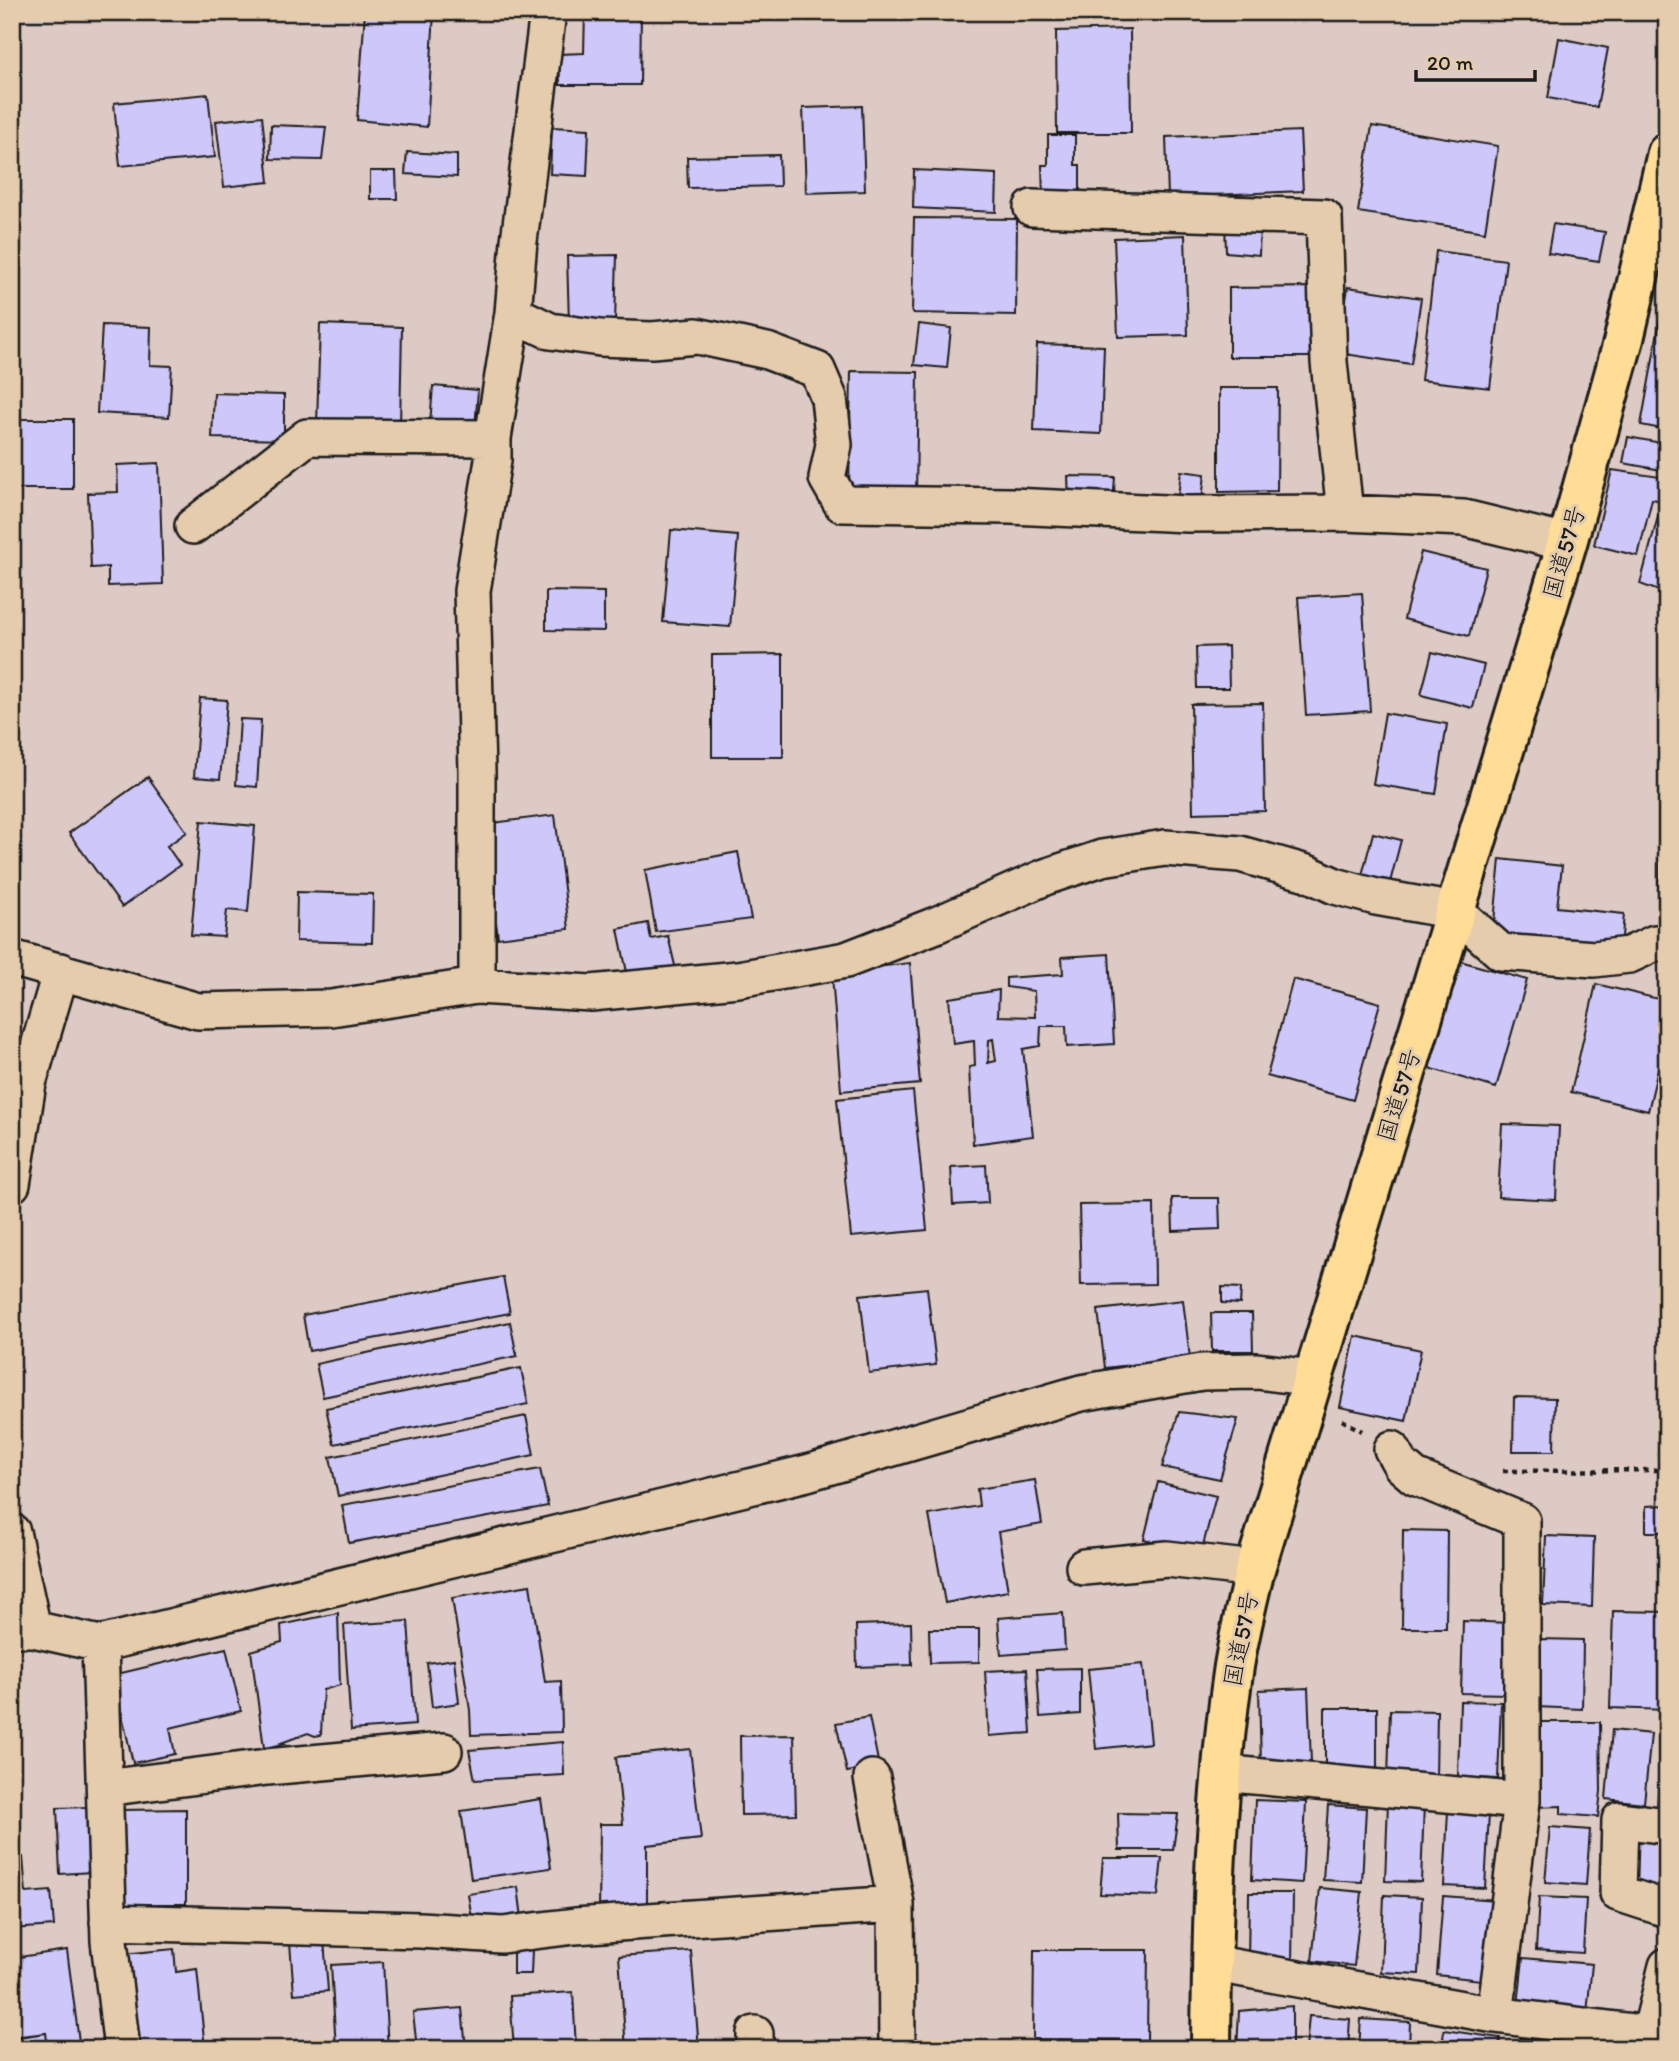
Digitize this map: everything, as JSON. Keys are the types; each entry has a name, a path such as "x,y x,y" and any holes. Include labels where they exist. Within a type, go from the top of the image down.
{"highway":[{"name":"国道57号","path":"1211,2049 1212,1963 1221,1773 1233,1670 1255,1569 1567,543 1625,339 1667,153"}],"street":[{"path":"477,986 477,771 472,592 513,313 519,241 548,12"},
{"path":"1032,208 1324,217 1329,362 1345,513"},
{"path":"513,313 550,331 600,338 652,340 698,336 767,351 817,370 829,398 834,445 827,478 842,504 1011,506 1188,514 1345,513 1464,518 1567,543"},
{"path":"193,526 307,437 494,438"},
{"path":"12,958 198,1011 331,1008 477,986 591,993 738,979 846,960 936,925 1045,877 1102,858 1165,848 1240,854 1307,873 1335,886 1455,911 1501,952 1594,959 1629,955 1663,942"},
{"path":"12,1184 28,1083 61,971"},
{"path":"12,1532 23,1629 100,1644 807,1473 1082,1393 1202,1371 1257,1371 1313,1378"},
{"path":"1392,1449 1401,1465 1415,1477 1522,1521 1522,1801 1495,2015"},
{"path":"1084,1567 1167,1559 1255,1569"},
{"path":"100,1644 108,1922 122,2049"},
{"path":"105,1788 267,1767 444,1751"},
{"path":"1221,1773 1522,1801"},
{"path":"872,1778 896,1904 897,2049"},
{"path":"1667,1826 1620,1820 1618,1893 1667,1909"},
{"path":"108,1922 502,1934 575,1926 896,1904"},
{"path":"1212,1963 1495,2015 1658,2037 1667,1966"}],"path":[{"path":"1313,1378 1325,1409 1392,1449"},
{"path":"1498,1471 1667,1470"}],"building":[{"path":"365,12 434,12 427,127 357,120"},
{"path":"585,12 641,12 640,85 560,85 559,54 584,53"},
{"path":"1130,29 1131,133 1057,133 1056,31"},
{"path":"1559,38 1608,48 1597,107 1548,98"},
{"path":"208,94 215,157 120,166 114,103"},
{"path":"862,106 865,191 806,193 803,108"},
{"path":"262,116 269,182 224,187 216,121"},
{"path":"271,125 326,127 322,160 270,159"},
{"path":"1372,126 1498,146 1485,232 1358,212"},
{"path":"552,127 589,129 587,176 550,174"},
{"path":"1300,131 1303,191 1168,197 1166,137"},
{"path":"1048,135 1075,135 1075,165 1080,165 1080,196 1043,197 1042,165 1048,165"},
{"path":"407,152 457,155 457,177 405,174"},
{"path":"779,155 780,186 688,188 687,157"},
{"path":"914,170 997,174 996,212 913,208"},
{"path":"370,171 396,171 397,199 370,199"},
{"path":"914,218 1017,219 1016,315 912,313"},
{"path":"1225,222 1260,222 1259,255 1226,252"},
{"path":"1553,224 1605,232 1599,261 1548,253"},
{"path":"1185,235 1188,335 1118,337 1114,238"},
{"path":"1436,251 1506,260 1490,388 1421,380"},
{"path":"617,255 615,322 569,322 567,256"},
{"path":"1317,287 1317,357 1229,357 1229,288"},
{"path":"1348,287 1421,298 1411,364 1338,353"},
{"path":"1660,320 1667,321 1667,430 1641,425"},
{"path":"320,324 402,327 400,426 317,424"},
{"path":"919,324 951,328 947,368 914,365"},
{"path":"102,325 151,327 150,365 172,366 169,417 97,413"},
{"path":"1037,344 1104,346 1101,434 1034,431"},
{"path":"851,371 918,372 916,494 849,492"},
{"path":"433,386 478,390 475,428 430,424"},
{"path":"1219,388 1278,388 1277,491 1219,492"},
{"path":"214,393 284,395 284,440 212,438"},
{"path":"12,419 73,419 73,489 12,489"},
{"path":"1628,437 1667,444 1667,471 1623,463"},
{"path":"159,463 163,584 108,586 108,567 91,568 88,493 118,492 117,465"},
{"path":"1612,470 1667,478 1667,502 1652,499 1638,556 1594,545"},
{"path":"1181,471 1205,474 1201,508 1177,506"},
{"path":"1068,476 1115,477 1113,505 1069,502"},
{"path":"1659,513 1667,515 1667,594 1640,584"},
{"path":"671,530 738,536 730,627 663,622"},
{"path":"1421,552 1486,568 1469,636 1404,619"},
{"path":"546,591 604,592 604,631 546,630"},
{"path":"1362,593 1370,711 1306,715 1298,597"},
{"path":"1228,646 1229,688 1197,688 1196,647"},
{"path":"1432,652 1484,665 1473,708 1421,695"},
{"path":"783,654 783,757 712,757 712,655"},
{"path":"200,698 227,700 220,779 194,777"},
{"path":"1263,703 1265,811 1193,813 1191,704"},
{"path":"1385,713 1447,724 1436,794 1373,784"},
{"path":"240,719 261,720 257,787 236,785"},
{"path":"148,777 187,832 167,846 180,865 122,907 69,833"},
{"path":"1663,779 1667,779 1667,915 1658,915"},
{"path":"555,815 569,929 498,938 484,824"},
{"path":"201,821 255,826 248,912 227,910 224,937 191,935"},
{"path":"1373,833 1401,840 1388,890 1360,883"},
{"path":"738,852 751,919 656,932 645,870"},
{"path":"1500,859 1562,866 1557,907 1624,914 1621,947 1493,933"},
{"path":"297,892 373,894 372,943 296,941"},
{"path":"648,923 651,939 668,936 676,970 629,982 618,929"},
{"path":"1109,954 1114,1044 1067,1047 1066,1026 1041,1026 1040,1046 1023,1049 1033,1136 973,1144 969,1067 975,1066 974,1041 953,1044 949,998 999,990 998,1016 1035,1017 1034,991 1006,987 1006,978 1063,974 1062,957","holes":["993,1039 996,1061 988,1063 989,1040"]},
{"path":"1460,961 1527,980 1496,1088 1429,1068"},
{"path":"910,963 920,1084 841,1091 832,975"},
{"path":"1293,979 1380,1003 1353,1100 1267,1076"},
{"path":"1596,984 1667,1001 1667,1031 1648,1111 1571,1092"},
{"path":"913,1091 927,1230 851,1237 837,1099"},
{"path":"1502,1124 1559,1126 1556,1200 1498,1197"},
{"path":"986,1165 988,1203 953,1205 951,1167"},
{"path":"1172,1198 1219,1198 1220,1229 1173,1231"},
{"path":"1154,1204 1155,1284 1081,1285 1079,1205"},
{"path":"503,1277 510,1313 309,1351 303,1315"},
{"path":"1222,1287 1241,1288 1240,1304 1222,1303"},
{"path":"927,1288 936,1365 869,1373 860,1295"},
{"path":"1183,1300 1190,1358 1105,1368 1098,1310"},
{"path":"1211,1313 1252,1313 1253,1351 1212,1351"},
{"path":"510,1322 517,1356 323,1397 316,1364"},
{"path":"1355,1336 1421,1350 1406,1421 1340,1407"},
{"path":"521,1368 528,1404 334,1444 326,1408"},
{"path":"1514,1397 1555,1398 1554,1451 1513,1451"},
{"path":"1179,1412 1238,1419 1220,1479 1162,1467"},
{"path":"526,1416 534,1455 338,1496 330,1457"},
{"path":"540,1469 548,1506 349,1543 342,1505"},
{"path":"1035,1480 1042,1524 998,1532 1008,1591 945,1603 929,1515 979,1506 977,1489"},
{"path":"1158,1482 1216,1496 1201,1553 1144,1539"},
{"path":"1667,1505 1667,1532 1646,1532 1646,1506"},
{"path":"1403,1530 1447,1531 1446,1628 1402,1628"},
{"path":"1546,1536 1594,1538 1592,1607 1543,1605"},
{"path":"530,1585 545,1682 561,1681 562,1732 471,1735 470,1710 452,1598"},
{"path":"1613,1611 1667,1612 1667,1710 1610,1708"},
{"path":"338,1613 340,1685 323,1690 321,1735 308,1733 281,1743 284,1744 264,1748 251,1651 282,1642 281,1625"},
{"path":"1063,1613 1065,1650 1001,1655 998,1618"},
{"path":"408,1621 415,1725 351,1730 344,1625"},
{"path":"1463,1621 1509,1623 1507,1694 1461,1693"},
{"path":"911,1623 912,1665 857,1667 856,1625"},
{"path":"929,1629 979,1629 979,1662 930,1663"},
{"path":"1539,1639 1583,1640 1582,1709 1537,1707"},
{"path":"226,1648 241,1711 170,1728 175,1754 133,1763 113,1675"},
{"path":"454,1659 459,1703 432,1707 427,1663"},
{"path":"1143,1664 1151,1743 1096,1749 1088,1669"},
{"path":"1080,1668 1080,1714 1040,1717 1037,1669"},
{"path":"1027,1669 1031,1733 989,1736 985,1671"},
{"path":"1308,1688 1311,1762 1261,1764 1259,1690"},
{"path":"1460,1701 1501,1702 1498,1779 1458,1777"},
{"path":"1325,1708 1377,1708 1377,1775 1325,1775"},
{"path":"1390,1710 1437,1711 1436,1781 1388,1780"},
{"path":"869,1717 879,1766 847,1772 836,1723"},
{"path":"1535,1722 1600,1722 1601,1791 1598,1817 1561,1814 1561,1806 1535,1807"},
{"path":"1612,1730 1651,1734 1644,1803 1606,1799"},
{"path":"794,1735 796,1814 741,1815 740,1736"},
{"path":"1661,1738 1667,1738 1667,1810 1657,1810"},
{"path":"563,1742 564,1775 475,1780 469,1750"},
{"path":"690,1749 701,1839 647,1845 647,1914 599,1914 600,1824 623,1824 616,1757"},
{"path":"541,1799 551,1868 471,1879 461,1811"},
{"path":"1255,1800 1306,1802 1302,1883 1252,1880"},
{"path":"1388,1802 1424,1804 1421,1882 1385,1881"},
{"path":"1328,1805 1366,1808 1362,1882 1323,1880"},
{"path":"89,1807 92,1872 60,1874 57,1808"},
{"path":"186,1809 186,1904 123,1904 122,1810"},
{"path":"1448,1811 1489,1813 1485,1888 1444,1886"},
{"path":"1118,1813 1178,1814 1173,1850 1119,1850"},
{"path":"1550,1827 1590,1830 1586,1885 1545,1882"},
{"path":"1628,1828 1662,1828 1661,1888 1627,1887"},
{"path":"23,1857 26,1893 51,1891 54,1926 12,1929 12,1858"},
{"path":"1103,1858 1162,1858 1158,1896 1100,1894"},
{"path":"518,1887 522,1918 473,1925 468,1894"},
{"path":"1320,1888 1362,1892 1354,1966 1312,1961"},
{"path":"1249,1893 1293,1893 1292,1965 1248,1964"},
{"path":"1384,1895 1422,1897 1419,1974 1381,1972"},
{"path":"1443,1896 1496,1900 1490,1981 1437,1975"},
{"path":"1539,1897 1586,1899 1583,1953 1536,1950"},
{"path":"324,1940 328,1991 294,1994 290,1943"},
{"path":"174,1949 176,1972 197,1969 205,2049 134,2049 123,1954"},
{"path":"67,1950 80,2049 48,2049 46,2033 12,2038 12,1958"},
{"path":"513,1950 532,1950 531,1974 513,1974"},
{"path":"1034,1950 1148,1950 1147,2040 1033,2039"},
{"path":"691,1951 699,2049 626,2049 619,1956"},
{"path":"1523,1958 1592,1964 1587,2013 1518,2006"},
{"path":"383,1962 388,2049 336,2049 331,1965"},
{"path":"573,1992 576,2049 514,2049 510,1996"},
{"path":"1292,2006 1292,2049 1237,2049 1239,2011"},
{"path":"462,2008 466,2049 417,2049 413,2012"},
{"path":"1309,2016 1350,2019 1348,2049 1306,2049"},
{"path":"1361,2019 1410,2022 1409,2049 1359,2049"},
{"path":"1444,2030 1500,2038 1499,2049 1442,2049"},
{"path":"46,2033 48,2049 12,2049 12,2037"},
{"path":"1520,2039 1558,2043 1557,2049 1519,2049"},
{"path":"1062,2044 1157,2045 1157,2049 1062,2049"}]}
